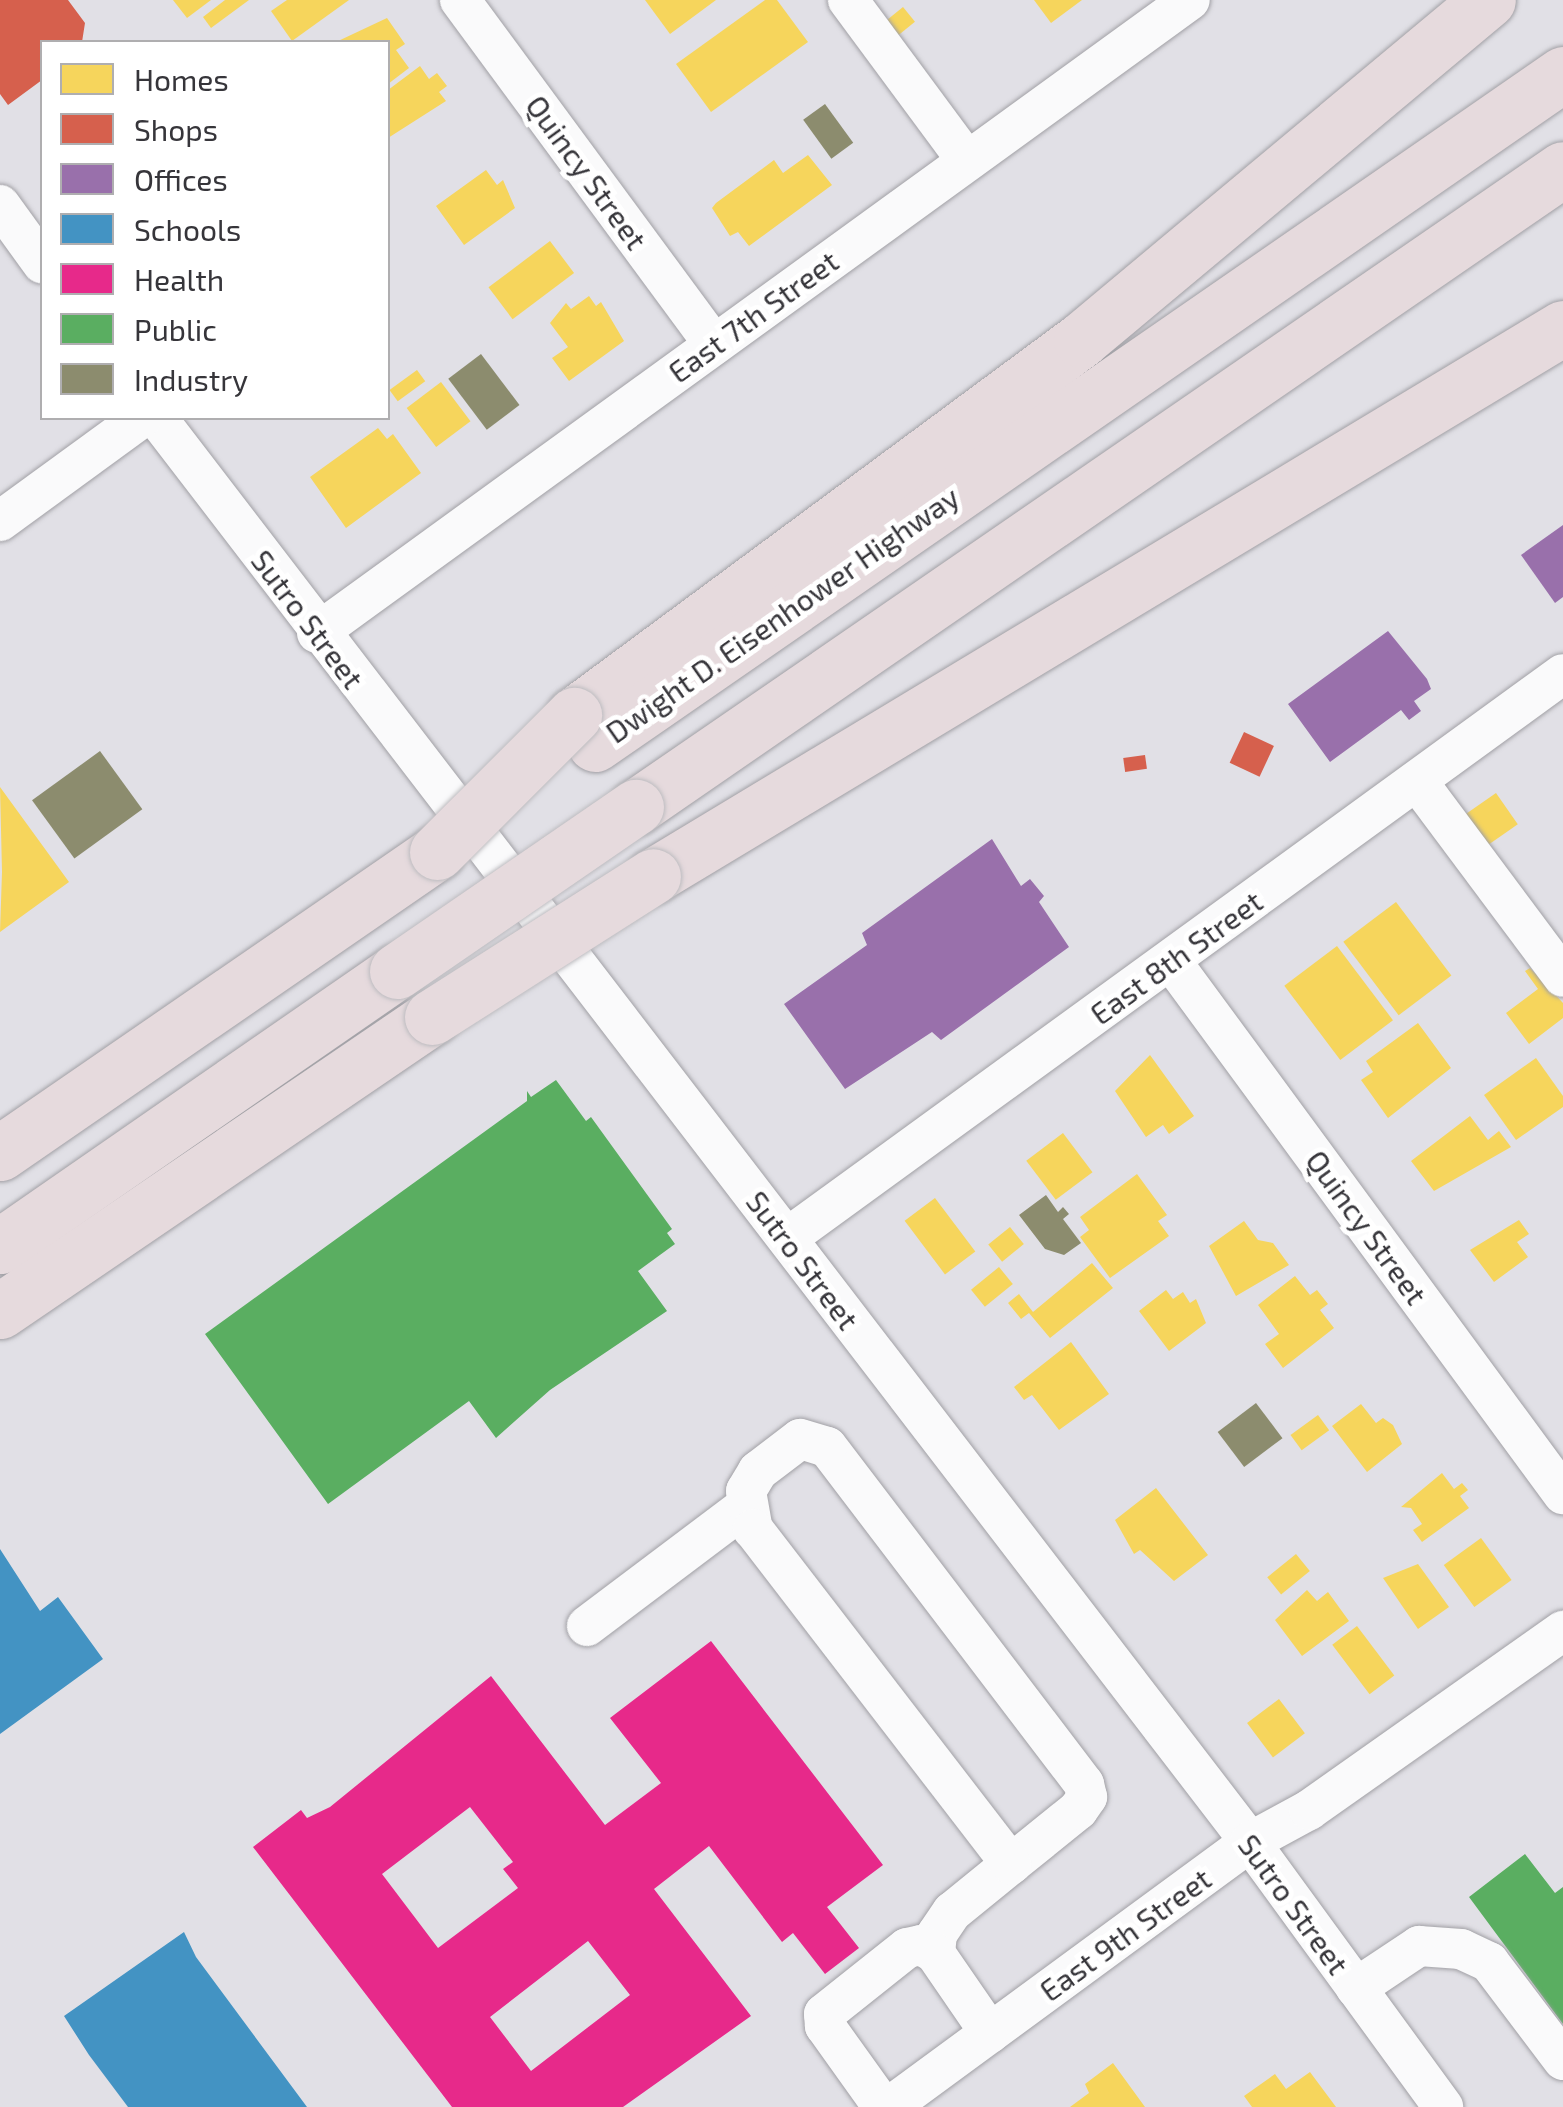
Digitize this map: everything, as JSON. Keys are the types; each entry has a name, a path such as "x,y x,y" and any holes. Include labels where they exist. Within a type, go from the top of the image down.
{"highway":[{"path":"584,730 1022,386 1488,0"},
{"name":"Dwight D. Eisenhower Highway","path":"0,1153 437,852 584,730 1563,74"},
{"path":"0,1246 1563,169"},
{"path":"0,1311 432,1017 653,876 1563,328"}],"street":[{"name":"Quincy Street","path":"460,0 714,345"},
{"path":"848,0 967,161"},
{"name":"East 7th Street","path":"317,633 1190,0"},
{"path":"0,205 40,260"},
{"path":"0,521 139,420"},
{"name":"Sutro Street","path":"157,420 317,633 1250,1842 1443,2107"},
{"name":"East 8th Street","path":"787,1238 1563,674"},
{"path":"1417,781 1563,976"},
{"name":"Quincy Street","path":"1170,961 1563,1494"},
{"path":"587,1626 746,1506 758,1472 800,1439 827,1447 1073,1769 1087,1797 952,1912 937,1934 935,1953"},
{"path":"746,1506 753,1529 1011,1864"},
{"name":"East 9th Street","path":"886,2107 1250,1842 1309,1810 1563,1631"},
{"path":"886,2107 826,2026 824,2014 907,1948 921,1945 935,1953 990,2033"},
{"path":"1356,1988 1420,1946 1461,1949 1489,1962 1563,2060"}],"building: Homes":[{"path":"173,0 211,0 187,18"},
{"path":"225,0 249,0 211,28 203,17"},
{"path":"287,0 349,0 293,40 271,11"},
{"path":"645,0 716,0 670,34"},
{"path":"765,0 777,0 808,42 711,112 676,64"},
{"path":"1034,0 1082,0 1051,23"},
{"path":"903,7 915,22 899,35 887,20"},
{"path":"387,18 405,44 396,50 409,68 390,82 390,40 340,40"},
{"path":"420,66 429,79 437,73 447,86 439,92 446,101 390,137 390,88"},
{"path":"808,155 832,185 749,246 738,232 730,236 712,208 716,203 774,160 783,173"},
{"path":"486,170 497,185 503,180 515,208 464,245 436,206"},
{"path":"550,241 574,273 513,319 489,287"},
{"path":"589,296 596,306 601,302 624,341 569,381 552,358 568,347 550,323 566,303 571,309"},
{"path":"417,370 425,381 398,401 390,390"},
{"path":"441,382 470,421 436,447 407,408"},
{"path":"378,428 387,439 393,434 421,473 346,528 310,477"},
{"path":"0,787 69,882 0,932 2,872"},
{"path":"1496,793 1518,824 1486,846 1464,815"},
{"path":"1396,902 1451,975 1399,1015 1343,942"},
{"path":"1337,946 1393,1020 1340,1060 1284,986"},
{"path":"1530,968 1563,1003 1563,1018 1529,1044 1506,1013 1538,989 1525,971"},
{"path":"1418,1023 1451,1068 1388,1118 1361,1080 1373,1072 1366,1061"},
{"path":"1150,1055 1194,1116 1169,1134 1163,1125 1146,1137 1115,1091"},
{"path":"1536,1058 1563,1096 1563,1107 1516,1140 1484,1095"},
{"path":"1470,1116 1488,1140 1499,1131 1511,1147 1434,1191 1411,1161"},
{"path":"1063,1133 1092,1172 1056,1200 1026,1161"},
{"path":"1137,1174 1167,1215 1158,1221 1169,1236 1110,1278 1080,1237 1089,1230 1080,1217"},
{"path":"935,1198 975,1252 945,1274 905,1221"},
{"path":"1519,1220 1529,1234 1517,1242 1528,1257 1494,1282 1470,1250"},
{"path":"1244,1221 1258,1240 1273,1243 1289,1265 1236,1296 1209,1246"},
{"path":"1010,1227 1024,1244 1002,1262 988,1245"},
{"path":"1092,1263 1113,1288 1050,1338 1029,1313 1021,1319 1008,1303 1019,1294 1033,1312"},
{"path":"999,1267 1013,1284 985,1307 971,1290"},
{"path":"1295,1276 1310,1295 1317,1290 1328,1304 1320,1310 1334,1328 1283,1368 1265,1344 1279,1334 1258,1305"},
{"path":"1166,1290 1173,1299 1183,1292 1190,1303 1196,1299 1206,1323 1169,1351 1139,1311"},
{"path":"1071,1342 1109,1394 1059,1430 1032,1395 1024,1400 1014,1387"},
{"path":"1361,1404 1376,1423 1383,1418 1393,1425 1402,1444 1367,1472 1332,1426"},
{"path":"1318,1415 1329,1430 1302,1450 1290,1435"},
{"path":"1442,1473 1454,1489 1462,1483 1468,1490 1460,1496 1469,1508 1422,1542 1413,1530 1422,1524 1411,1508 1401,1507"},
{"path":"1156,1488 1208,1555 1174,1581 1140,1550 1134,1554 1115,1520"},
{"path":"1481,1538 1512,1580 1474,1607 1444,1565"},
{"path":"1296,1554 1310,1571 1281,1594 1267,1577"},
{"path":"1418,1564 1449,1607 1418,1629 1383,1578"},
{"path":"1307,1590 1317,1601 1328,1592 1349,1621 1302,1656 1275,1620"},
{"path":"1357,1626 1394,1676 1370,1694 1332,1645"},
{"path":"1279,1699 1305,1733 1273,1757 1247,1723"},
{"path":"1113,2063 1145,2107 1070,2107 1089,2093 1085,2084"},
{"path":"1310,2072 1336,2107 1252,2107 1244,2096 1275,2074 1286,2089"}],"building: Shops":[{"path":"0,0 68,0 85,23 82,40 40,40 40,81 8,105 0,94"},
{"path":"1244,732 1274,746 1260,777 1230,763"},
{"path":"1145,755 1147,769 1125,772 1123,758"}],"building: Offices":[{"path":"1563,525 1563,597 1555,603 1521,555"},
{"path":"1388,631 1431,689 1414,701 1421,711 1409,720 1401,710 1330,762 1288,704"},
{"path":"992,839 1021,886 1030,879 1044,896 1039,902 1069,947 941,1040 932,1032 845,1089 784,1004 867,945 862,933"}],"building: Schools":[{"path":"0,1549 40,1611 58,1597 103,1659 0,1734"},
{"path":"184,1932 196,1957 307,2107 128,2107 89,2055 64,2016"}],"building: Health":[{"path":"711,1641 883,1865 827,1907 859,1948 825,1974 793,1933 782,1942 709,1846 654,1889 751,2016 623,2107 452,2107 253,1847 301,1810 307,1818 330,1807 491,1676 605,1825 661,1783 610,1718","holes":["470,1807 513,1862 503,1869 518,1888 438,1948 382,1874","588,1941 630,1995 531,2071 490,2017"]}],"building: Public":[{"path":"556,1080 586,1121 591,1117 672,1229 667,1233 675,1244 638,1271 667,1311 550,1390 496,1438 469,1401 328,1504 205,1334 527,1101 527,1091 531,1097"},
{"path":"1525,1854 1555,1893 1563,1887 1563,2024 1469,1897"}],"building: Industry":[{"path":"825,104 853,143 831,159 803,120"},
{"path":"481,354 520,405 487,430 448,379"},
{"path":"100,751 142,809 74,859 32,800"},
{"path":"1046,1195 1058,1212 1063,1207 1069,1214 1063,1219 1081,1243 1064,1255 1045,1249 1019,1215"},
{"path":"1256,1403 1282,1438 1244,1467 1218,1432"}]}
